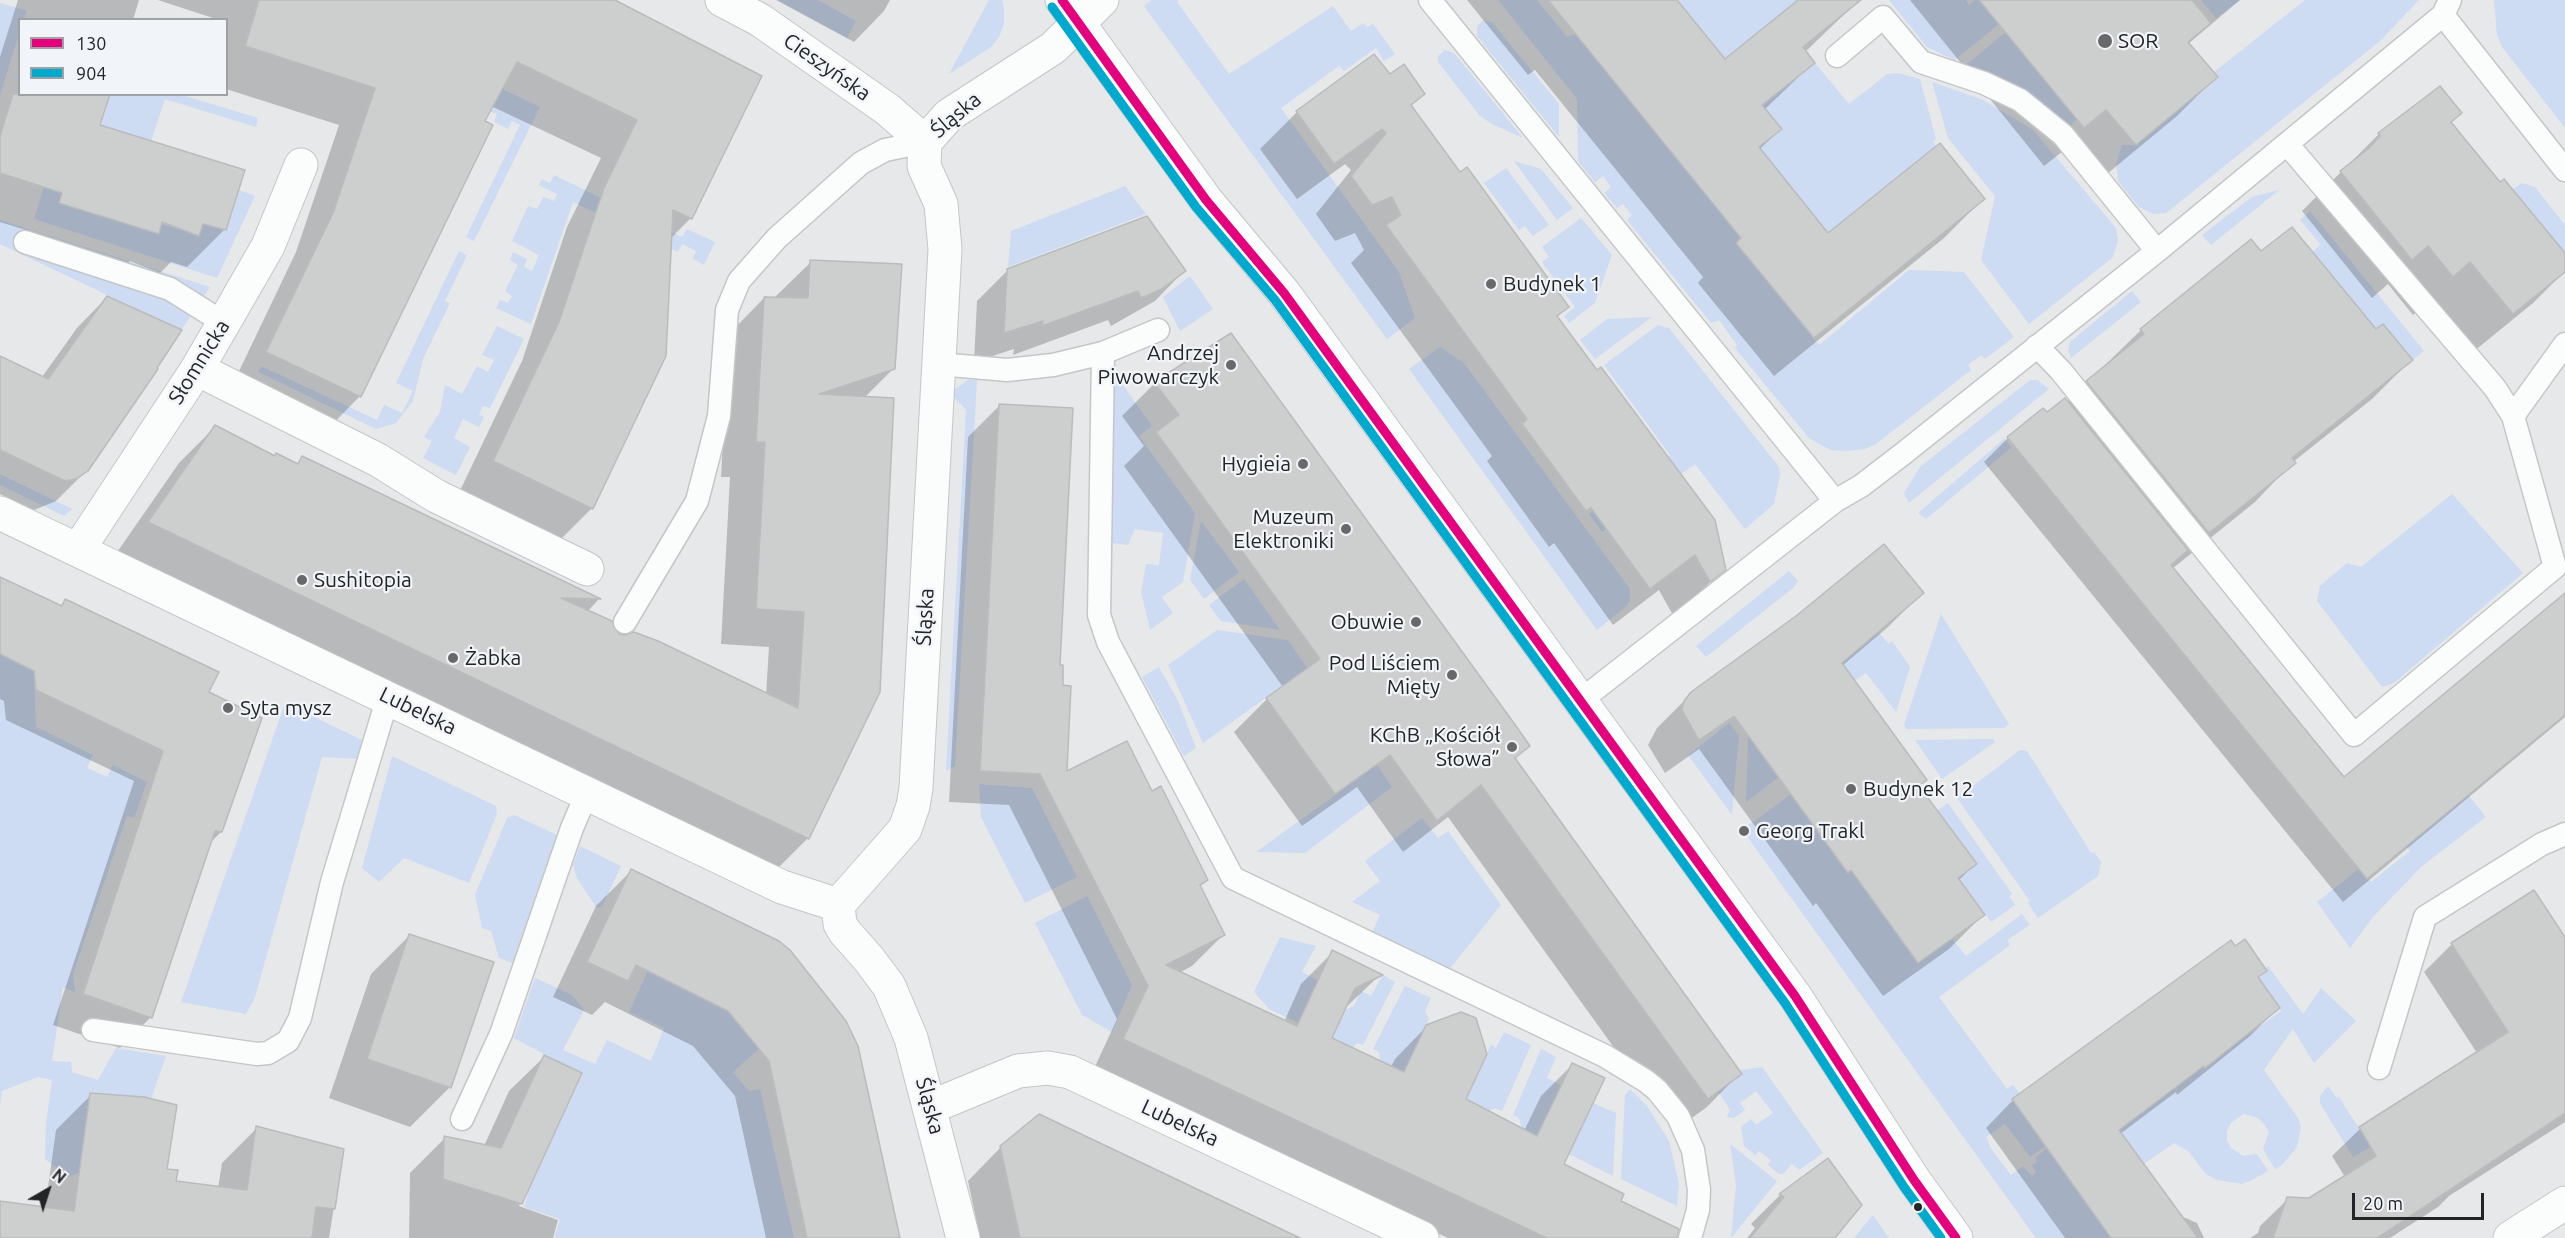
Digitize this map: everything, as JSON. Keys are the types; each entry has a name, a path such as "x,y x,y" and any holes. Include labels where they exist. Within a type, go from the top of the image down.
{"street":[{"name":"Cieszyńska","path":"722,0 760,20 877,102 925,142"},
{"name":"Śląska","path":"963,1238 931,1107 911,1038 897,1004 879,972 840,924 838,905 904,828 913,806 945,249 942,204 927,177 923,157 925,142 949,115 1053,48 1071,12 1102,0"},
{"path":"1071,12 1206,200 1284,293 1795,996 1914,1180 1956,1238"},
{"name":"Słomnicka","path":"78,550 224,323 268,246 302,165"},
{"path":"196,369 378,460 436,496 587,569"},
{"name":"Lubelska","path":"0,513 388,696 782,887 838,905"},
{"name":"Lubelska","path":"931,1107 1018,1071 1048,1068 1070,1072 1422,1238"},
{"path":"2510,1238 2565,1203"}],"lane":[{"path":"1430,0 1835,501"},
{"path":"1580,701 1835,501 1861,486 1904,453 2157,251 2446,8 2565,170"},
{"path":"1837,56 1883,17 1921,63 1984,83 2020,100 2069,142 2157,251"},
{"path":"625,622 697,501 719,416 728,310 739,281 777,238 861,163 885,150 925,142"},
{"path":"2037,345 2061,371 2354,735 2560,568 2513,416 2495,388 2287,144"},
{"path":"25,242 170,289 204,308 224,323"},
{"path":"939,364 1029,369 1082,361 1158,330"},
{"path":"2513,416 2565,344"},
{"path":"1103,353 1099,615 1108,642 1233,879 1612,1059 1646,1081 1673,1110 1687,1132 1693,1150 1699,1190 1698,1210 1690,1238"},
{"path":"93,1030 257,1054 268,1053 288,1041 300,1018 332,882 388,696"},
{"path":"462,1119 501,1034 572,828 587,793"},
{"path":"2379,1068 2425,917 2542,844 2565,834"}],"shaded area":[{"path":"778,0 818,0 856,21 847,38"},
{"path":"989,0 1002,0 1004,7 1004,24 999,37 991,47 949,74"},
{"path":"1152,0 1179,0 1177,2 1229,74 1333,6 1351,31 1363,23 1367,27 1373,24 1395,54 1384,61 1376,48 1344,71 1339,66 1281,108 1399,272 1415,318 1387,339 1144,6"},
{"path":"1498,0 1537,0 1567,37 1576,34 1740,236 1736,243 1819,345 1909,270 1964,272 2014,337 1985,359 1981,355 1968,365 1971,370 1876,444 1865,449 1831,450 1809,438 1735,348 1737,345 1719,320 1711,323 1627,220 1632,215 1623,204 1617,208 1604,193 1611,187 1603,176 1595,182 1578,161 1577,99"},
{"path":"1676,0 1798,0 1725,59 1689,15 1668,32"},
{"path":"1889,0 1966,0 1969,5 1975,0 2028,0 1955,60 1927,47"},
{"path":"2201,0 2240,0 2216,18"},
{"path":"2305,0 2419,0 2380,41 2166,213 2154,214 2139,207 2118,181 2116,164 2122,145 2136,145 2217,77 2214,72"},
{"path":"2494,0 2565,0 2565,128 2502,47 2497,35"},
{"path":"0,3 27,11 24,18 18,18 18,37 0,95"},
{"path":"1483,20 1492,22 1559,104 1559,137 1477,36 1477,26"},
{"path":"2006,32 2077,119 2070,126 2026,90 1990,72 1966,65"},
{"path":"1445,50 1454,53 1523,138 1480,116 1438,62 1438,56"},
{"path":"1815,63 1849,104 1887,74 1898,73 1920,79 1936,139 1933,142 1936,146 1828,233 1759,147 1782,129 1763,106"},
{"path":"488,82 540,107 474,241 466,237 520,125 512,121 508,129 494,122 497,114 489,111"},
{"path":"1932,82 1983,100 2033,130 2116,228 2118,240 2113,257 2029,324 1981,260 1995,196 1948,138"},
{"path":"110,96 185,96 258,118 256,127 165,99 151,141 101,125"},
{"path":"1514,161 1541,169 1573,208 1557,220"},
{"path":"1506,168 1549,225 1533,236 1525,226 1519,230 1484,183"},
{"path":"554,175 682,237 687,229 715,242 704,265 693,259 696,251 682,244 678,252 573,202 531,324 496,308 500,300 508,303 512,296 505,291 518,265 510,260 513,252 527,259 524,267 532,271 539,255 512,241 528,206 537,209 543,197 554,201 557,194 539,185 542,179 550,183"},
{"path":"2522,183 2535,187 2565,225 2565,253 2513,189"},
{"path":"1125,186 1146,214 1008,267 1011,231"},
{"path":"44,187 62,193 60,203 159,234 162,224 199,236 203,224 226,230 239,190 255,196 217,278 34,219"},
{"path":"2279,190 2211,245 2202,235 2252,197"},
{"path":"2310,211 2424,351 2413,360 2383,324 2376,329 2312,252 2321,245 2300,220"},
{"path":"1581,218 1612,255 1595,303 1569,323 1564,316 1575,307 1542,262 1549,257 1542,247"},
{"path":"0,220 210,287 182,329 179,329 0,244"},
{"path":"459,251 467,255 445,301 450,303 423,359 413,401 396,423 376,429 258,372 261,366 377,420 384,405 402,413 413,391 396,383"},
{"path":"1190,276 1213,309 1180,331 1163,297"},
{"path":"2132,291 2141,302 2071,358 2068,350 2070,342"},
{"path":"1652,317 1595,359 1580,340 1607,319"},
{"path":"1658,325 1669,328 1779,467 1780,475 1774,504 1745,529 1695,464 1602,532 1589,514 1670,455 1604,365"},
{"path":"497,326 524,339 490,408 483,406 479,415 484,417 479,427 463,419 454,438 470,447 456,475 423,458 432,441 424,437 440,412 445,385 462,394 477,366 488,372 494,360 482,355"},
{"path":"1440,347 1464,363 1630,589 1630,601 1597,630 1409,369"},
{"path":"1116,375 1152,426 1139,436 1195,513 1183,582 1162,597 1173,613 1150,630 1141,592 1146,564 1159,565 1163,533 1135,529 1128,545 1111,543 1113,386"},
{"path":"968,380 977,380 955,766 946,771 966,410 950,393"},
{"path":"2030,380 2037,380 2049,389 1909,503 1904,493 1920,467"},
{"path":"2005,438 2011,448 1926,519 1918,513"},
{"path":"0,474 72,509 64,516 0,485"},
{"path":"2452,494 2523,573 2394,683 2382,687 2317,601 2320,586 2347,563 2361,567"},
{"path":"1201,521 1239,572 1204,599 1190,580"},
{"path":"1789,571 1798,581 1793,588 1706,657 1696,646"},
{"path":"1244,579 1280,630 1221,621 1209,605"},
{"path":"1941,614 2009,724 2004,728 1906,729 1904,725"},
{"path":"1217,630 1288,640 1307,668 1203,743 1168,665"},
{"path":"1878,632 1889,644 1892,641 1910,667 1896,712 1866,673 1819,706 1812,672"},
{"path":"0,654 34,671 36,727 93,755 87,768 107,777 113,765 147,782 134,818 127,816 73,974 75,992 63,987 52,1061 71,1062 72,1072 98,1080 116,1048 166,1056 151,1099 90,1093 79,1173 68,1177 45,1159 46,1124 52,1080 38,1077 2,1091 0,1106"},
{"path":"1159,667 1178,701 1196,748 1184,756 1142,677"},
{"path":"285,703 364,741 357,759 322,757 255,997 246,1014 181,1002"},
{"path":"1729,723 1739,735 1732,815 1688,755"},
{"path":"1748,736 1779,777 1746,802"},
{"path":"1993,739 1995,742 1942,779 1915,740"},
{"path":"2020,750 2027,751 2091,853 2094,852 2101,862 2098,876 2038,918 2028,903 2030,901 1957,798"},
{"path":"392,756 496,806 497,814 469,883 404,858 379,882 362,868"},
{"path":"1377,765 1392,787 1305,853 1256,852"},
{"path":"979,784 1032,788 1077,877 1025,903 981,817"},
{"path":"1791,794 1847,872 1851,870 1918,963 1952,939 1966,956 2022,914 2030,925 2007,940 2010,945 1939,997 2007,1089 2013,1085 2020,1094 2012,1100 2046,1146 2030,1157 2005,1124 1986,1137 1992,1150 2011,1175 2023,1166 2032,1176 2036,1172 2032,1165 2037,1162 2035,1158 2047,1148 2140,1113 2281,1011 2258,977 2267,971 2265,969 2268,966 2303,1014 2321,988 2356,1021 2314,1063 2293,1029 2264,1070 2298,1118 2301,1127 2297,1147 2281,1166 2275,1169 2263,1149 2269,1132 2258,1118 2244,1114 2231,1123 2227,1131 2227,1140 2231,1148 2243,1156 2257,1154 2268,1171 2242,1184 2217,1180 2206,1174 2189,1152 2174,1143 2086,1203 2111,1238 2036,1238 1741,828 1755,821"},
{"path":"2468,795 2486,817 2422,866 2373,917 2350,948 2317,902 2359,869 2371,882 2410,851 2389,824"},
{"path":"1948,803 2012,894 2009,896 2015,905 1991,922 1958,878 1977,864 1947,824 1929,816"},
{"path":"514,815 557,835 515,964 499,958 491,931 482,928 475,895 507,818"},
{"path":"1422,818 1438,838 1448,831 1501,905 1448,971 1371,935 1380,915 1352,902 1380,881 1365,861"},
{"path":"580,846 621,866 602,907 596,907 577,878 573,865"},
{"path":"1087,896 1132,985 1112,1032 1082,1015 1035,923"},
{"path":"1280,937 1316,946 1302,972 1319,981 1299,1023 1269,1009 1254,992"},
{"path":"651,964 681,988 727,1011 759,1049 733,1072 749,1091 760,1089 794,1238 554,1238 560,1219 524,1207 532,1181 582,1074 514,1038 535,978 572,995 584,1010 563,1050 595,1064 607,1040 651,1061 664,1028 629,1012"},
{"path":"1383,975 1395,982 1363,1045 1357,1043 1350,1052 1330,1042 1345,1010 1354,1006 1361,991 1371,996"},
{"path":"1405,986 1431,998 1425,1011 1429,1019 1404,1073 1376,1064 1380,1059 1379,1052 1373,1049"},
{"path":"1504,1032 1531,1045 1502,1111 1495,1108 1471,1119 1465,1102 1491,1045 1496,1048"},
{"path":"1541,1049 1556,1057 1547,1078 1561,1085 1536,1139 1522,1129 1519,1118 1513,1115"},
{"path":"1762,1067 1823,1153 1799,1170 1792,1164 1783,1174 1779,1174 1768,1165 1771,1160 1759,1151 1755,1155 1744,1146 1741,1127 1751,1119 1756,1125 1773,1113 1756,1091 1740,1103 1745,1110 1734,1118 1727,1117 1730,1110 1718,1091 1742,1074 1740,1070"},
{"path":"2328,1086 2337,1098 2339,1097 2371,1147 2353,1157 2320,1103 2320,1096"},
{"path":"1630,1089 1647,1106 1669,1141 1679,1183 1677,1206 1621,1179 1625,1095"},
{"path":"1593,1103 1616,1113 1613,1176 1569,1154"},
{"path":"1730,1144 1777,1181 1731,1238 1736,1185"},
{"path":"1873,1215 1889,1238 1854,1238"}],"building":[{"path":"259,0 615,0 762,76 692,219 673,210 666,356 593,509 493,461 559,322 604,188 637,120 517,62 485,121 493,125 361,397 266,352 333,213 375,88 245,46"},
{"path":"1548,0 1677,0 1725,59 1798,0 1861,0 1803,47 1815,63 1762,105 1782,129 1759,147 1828,233 1940,143 1985,199 1814,338 1736,243 1741,238"},
{"path":"1979,0 2192,0 2211,23 2188,42 2218,77 2136,145 2106,110 2084,128"},
{"name":"Budynek 1","path":"1374,54 1390,74 1404,64 1425,94 1411,105 1460,172 1467,167 1569,307 1557,316 1597,370 1601,367 1715,520 1726,570 1710,582 1695,555 1650,589 1591,508 1586,511 1522,424 1527,419 1386,225 1401,215 1392,197 1372,205 1351,176 1386,133 1382,129 1334,164 1296,111"},
{"path":"2440,86 2462,113 2451,122 2500,182 2504,179 2565,253 2565,272 2513,314 2470,262 2453,277 2428,246 2412,260 2340,171 2368,149 2380,136 2378,133"},
{"path":"13,94 18,94 18,96 109,96 100,125 245,170 226,230 203,224 199,236 162,222 159,234 59,203 62,193 0,173 0,136"},
{"path":"1147,216 1186,271 1160,290 1141,298 1138,291 1042,326 1043,321 1004,333 1007,269"},
{"path":"2292,227 2376,329 2383,324 2413,360 2292,458 2296,463 2209,533 2086,381 2144,334 2140,329 2251,239 2261,251"},
{"path":"810,260 902,264 895,369 819,394 894,398 880,692 809,839 148,522 215,425 275,456 276,453 298,464 302,456 601,599 561,598 612,621 619,634 634,632 658,641 798,708 804,612 756,609 765,442 756,442 764,297 808,298"},
{"path":"107,296 182,330 88,471 76,479 65,481 0,450 0,356 48,379"},
{"path":"1231,333 1530,746 1515,758 1742,1074 1708,1099 1481,785 1437,821 1390,755 1335,794 1266,698 1320,659 1156,432 1179,415 1154,382"},
{"path":"2065,398 2188,550 2171,565 2344,777 2565,593 2565,715 2367,879 2007,437 2043,408 2047,412"},
{"path":"999,404 1073,408 1060,665 1063,665 1063,685 1071,686 1067,771 1127,741 1152,791 1161,786 1208,880 1200,885 1225,935 1166,965 1297,1026 1332,950 1383,975 1355,988 1332,1038 1404,1072 1426,1025 1461,1012 1476,1018 1487,1054 1466,1099 1537,1136 1572,1063 1605,1078 1564,1164 1624,1194 1621,1201 1679,1229 1677,1238 1547,1238 1123,1039 1148,986 1040,774 980,771"},
{"name":"Budynek 12","path":"1884,544 1924,593 1842,663 1927,780 1919,786 1977,864 1958,878 1985,915 1918,963 1851,870 1848,873 1734,716 1699,740 1682,710 1684,701 1691,692 1796,616"},
{"path":"0,577 62,606 65,599 219,672 209,692 262,718 222,832 215,831 152,1018 83,994 163,751 36,690 34,671 0,654"},
{"path":"631,869 779,941 790,950 846,1021 858,1046 900,1238 807,1238 769,1061 728,1011 636,965 628,981 587,962"},
{"path":"2534,890 2565,937 2565,1113 2377,1238 2273,1238 2287,1197 2309,1198 2376,1156 2359,1127 2508,1032 2451,943"},
{"path":"409,934 494,962 451,1088 367,1059"},
{"path":"2245,939 2267,971 2258,977 2280,1008 2204,1069 2204,1066 2119,1130 2198,1238 2111,1238 2012,1099 2231,940 2235,946"},
{"path":"544,1055 582,1073 522,1204 443,1179 444,1136 501,1148"},
{"path":"90,1093 144,1097 177,1105 167,1169 178,1170 176,1181 247,1190 256,1126 344,1149 335,1209 316,1207 312,1238 0,1238 0,1201 74,1211"},
{"path":"1039,1114 1300,1238 1020,1238 1000,1146"},
{"path":"1828,1158 1862,1205 1835,1238 1750,1238 1784,1197 1779,1194"}],"transit line":[{"name":"130","path":"1062,0 1206,200 1284,293 1795,996 1914,1180 1956,1238"},
{"name":"904","path":"1052,7 1196,207 1275,300 1785,1003 1904,1187 1941,1238"}],"place":[{"name":"SOR","path":"2105,41"},
{"name":"Budynek 1","path":"1491,284"},
{"name":"Andrzej Piwowarczyk","path":"1231,365"},
{"name":"Hygieia","path":"1303,464"},
{"name":"Muzeum Elektroniki","path":"1346,529"},
{"name":"Sushitopia","path":"302,580"},
{"name":"Obuwie","path":"1416,622"},
{"name":"Żabka","path":"453,658"},
{"name":"Pod Liściem Mięty","path":"1452,675"},
{"name":"Syta mysz","path":"228,708"},
{"name":"KChB „Kościół Słowa”","path":"1512,747"},
{"name":"Budynek 12","path":"1851,789"},
{"name":"Georg Trakl","path":"1744,831"}]}
